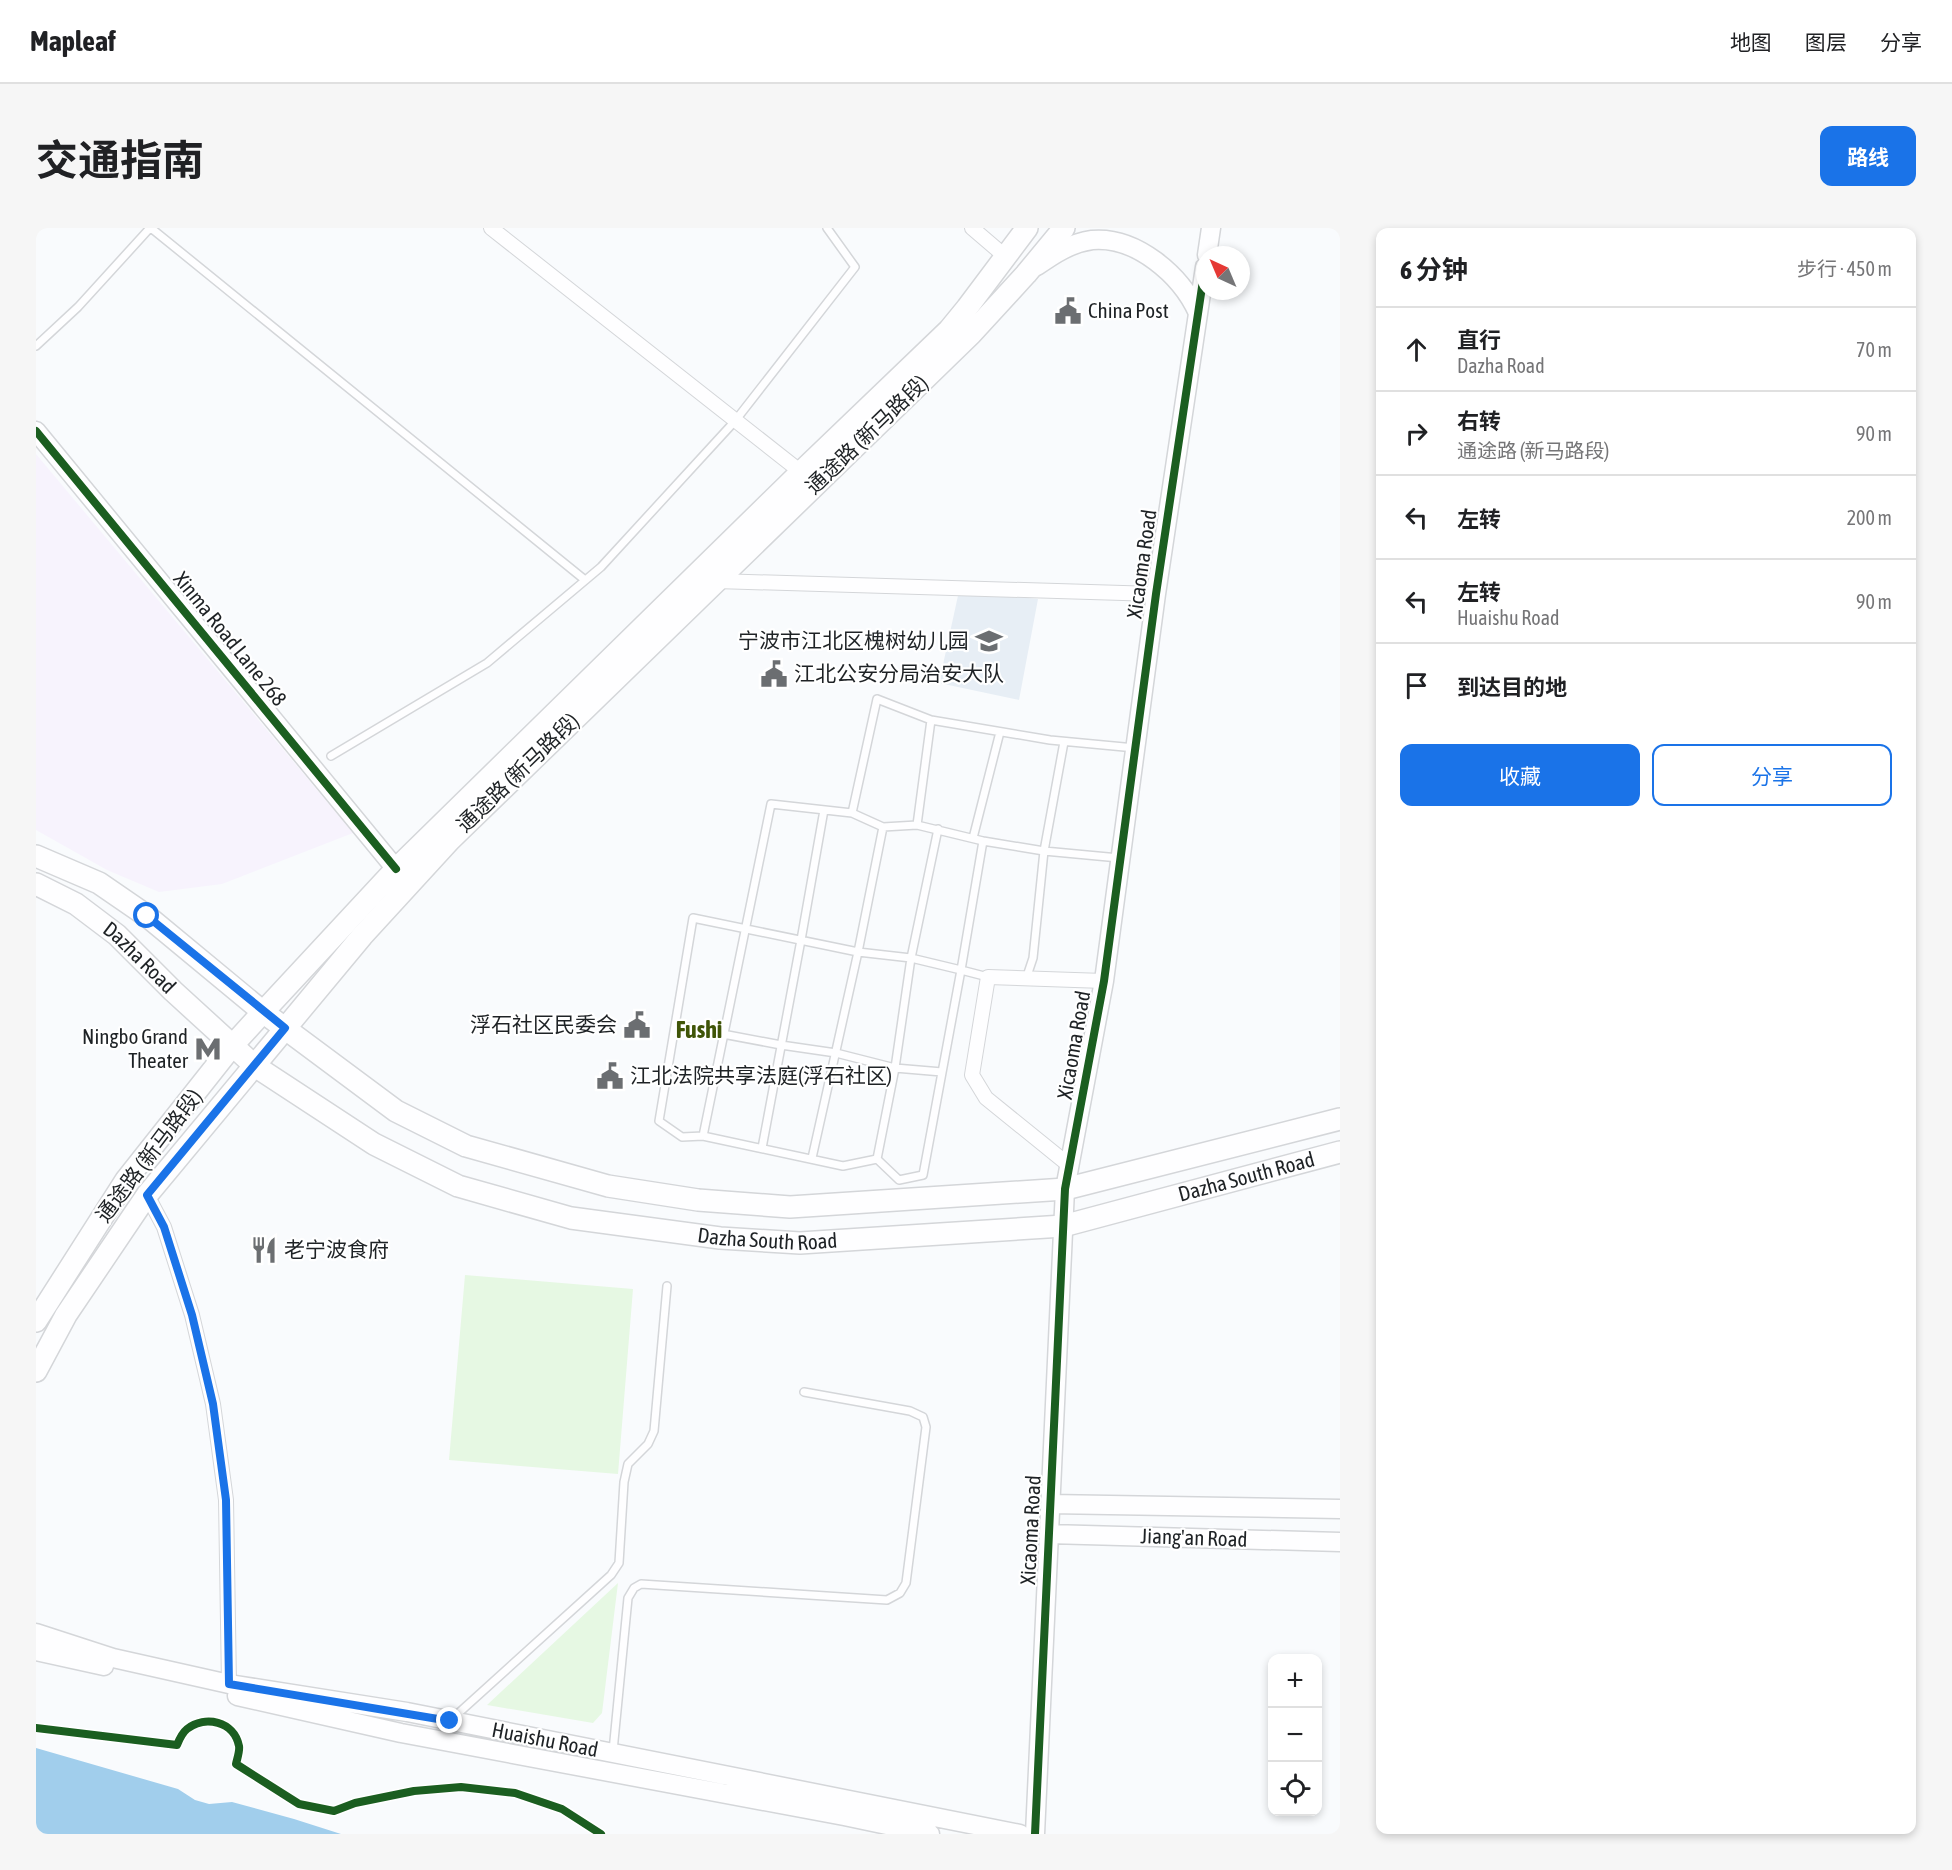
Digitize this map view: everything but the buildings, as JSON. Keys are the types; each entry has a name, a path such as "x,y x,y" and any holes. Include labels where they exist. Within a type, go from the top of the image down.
{"main road":[{"name":"通途路 (新马路段)","path":"36,1321 126,1180 232,1046 396,869 949,330 1027,228"},
{"name":"通途路 (新马路段)","path":"36,1371 66,1316 147,1195 362,936 450,840 971,334 1064,228"},
{"name":"Dazha Road","path":"36,856 99,883 147,916 285,1028"},
{"name":"Dazha Road","path":"36,884 76,904 117,935 232,1046"},
{"name":"Dazha South Road","path":"285,1028 396,1111 466,1146 608,1186 698,1200 790,1207 1065,1189 1340,1119"},
{"name":"Dazha South Road","path":"232,1046 255,1066 375,1144 458,1186 572,1218 720,1238 800,1243 1063,1226 1340,1152"}],"street":[{"path":"490,228 801,472"},
{"path":"972,228 1006,257"},
{"path":"1208,246 1211,228"},
{"path":"1026,274 1055,253 1072,245 1092,240 1112,241 1129,246 1168,272 1185,289 1198,313"},
{"name":"Xicaoma Road","path":"1035,1834 1065,1189 1104,981 1156,594 1200,300"},
{"name":"Xinma Road Lane 268","path":"36,431 396,869"},
{"path":"716,581 1156,594"},
{"path":"1070,1166 986,1098 972,1075 988,977 1104,981"},
{"path":"147,1195 164,1227 176,1263 192,1315 213,1404 226,1500 229,1684"},
{"name":"Jiang'an Road","path":"1050,1504 1340,1509"},
{"name":"Jiang'an Road","path":"1049,1534 1340,1542"},
{"name":"Huaishu Road","path":"36,1633 113,1658 229,1684 450,1721 1020,1834"},
{"name":"Huaishu Road","path":"36,1651 400,1733 844,1815 930,1834"}],"lane":[{"path":"36,346 78,307 150,228 585,580"},
{"path":"331,756 488,663 601,567 735,421 855,267 827,228"},
{"path":"852,813 877,699 931,720 1064,742 1135,748"},
{"path":"917,825 931,720"},
{"path":"973,838 1000,732"},
{"path":"1026,979 1033,958 1044,851 1064,742"},
{"path":"703,1136 771,804 852,813 883,827 917,825 983,841 1044,851 1121,858"},
{"path":"762,1148 824,810"},
{"path":"813,1158 883,827"},
{"path":"877,1159 895,1068 911,958 938,830"},
{"path":"877,1159 899,1180 923,1175 983,841"},
{"path":"877,1159 843,1166 703,1136 682,1137 659,1121 693,918 858,952 911,958 988,977"},
{"path":"675,1025 836,1053 895,1068 942,1072"},
{"path":"450,1721 610,1575 619,1563 624,1482 628,1464 648,1444 654,1431 667,1286"},
{"path":"613,1754 628,1598 634,1588 641,1584 886,1599 900,1593 906,1583 926,1427 923,1418 910,1411 804,1392"}],"shaded area":[{"path":"36,454 353,833 222,884 159,892 107,870 36,830"},
{"name":"宁波市江北区槐树幼儿园","path":"959,591 1038,599 1019,700 939,683"}],"green space":[{"path":"465,1275 633,1289 618,1474 449,1460"},
{"path":"618,1583 602,1713 593,1723 487,1705"}],"water":[{"path":"36,1748 178,1789 195,1800 209,1804 232,1802 341,1834 36,1834"}],"cycle path":[{"path":"1035,1834 1065,1189 1104,981 1156,594 1200,300"},
{"path":"36,431 396,869"},
{"path":"36,1728 177,1745 184,1732 194,1725 202,1722 218,1723 225,1726 236,1738 239,1748 236,1764 299,1804 334,1811 355,1803 414,1791 461,1787 515,1793 562,1809 601,1834"}],"place":[{"name":"China Post","path":"1068,311"},
{"name":"宁波市江北区槐树幼儿园","path":"989,641"},
{"name":"江北公安分局治安大队","path":"774,674"},
{"name":"浮石社区民委会","path":"637,1025"},
{"name":"Ningbo Grand Theater","path":"208,1049"},
{"name":"江北法院共享法庭(浮石社区)","path":"610,1076"},
{"name":"老宁波食府","path":"264,1250"}],"district":[{"name":"Fushi","path":"699,1030"}],"route":[{"path":"147,916 285,1028 147,1195 164,1227 192,1315 213,1404 226,1500 229,1684 450,1721"}]}
